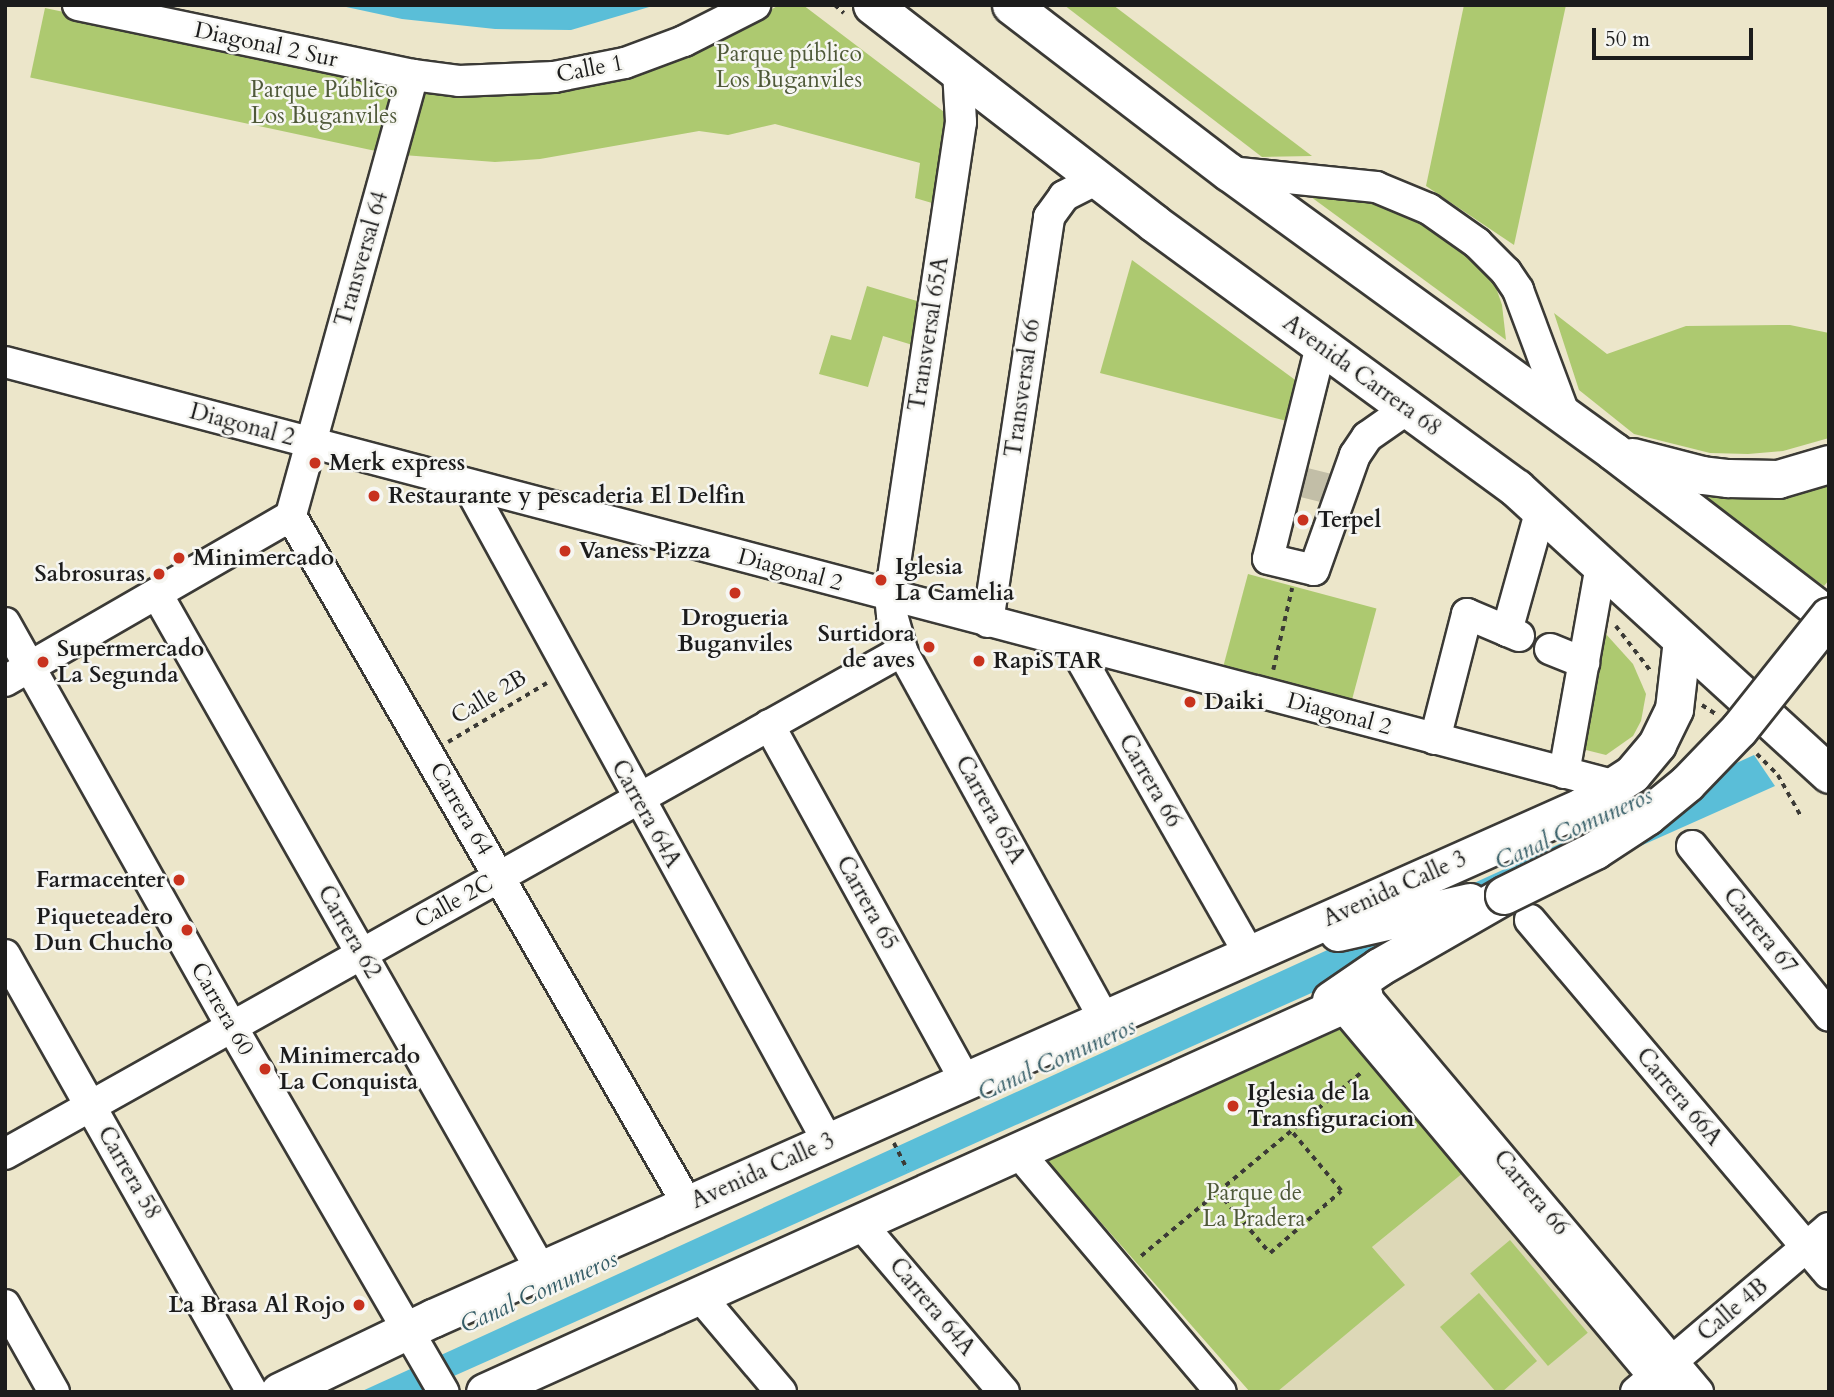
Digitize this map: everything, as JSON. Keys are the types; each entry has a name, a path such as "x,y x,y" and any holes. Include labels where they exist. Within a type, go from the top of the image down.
{"main road":[{"name":"Avenida Carrera 68","path":"872,5 1097,179 1541,509 1829,774"},
{"path":"1011,5 1230,172 1613,451 1829,617"},
{"path":"1613,451 1667,467 1728,478 1778,478 1829,464"},
{"name":"Avenida Calle 3","path":"485,1392 1280,1034 1362,989 1504,895 1595,850 1641,821 1677,791 1739,729 1829,617"},
{"name":"Avenida Calle 3","path":"279,1392 414,1338 541,1270 1581,807 1617,786 1646,760 1667,727 1678,691 1682,640"},
{"name":"Avenida Calle 3","path":"1249,953 1504,895"},
{"name":"Avenida Calle 3","path":"1280,1034 1362,989"}],"street":[{"name":"Diagonal 2 Sur","path":"78,5 413,75"},
{"name":"Calle 1","path":"413,75 459,80 501,80 590,71 650,55 755,5"},
{"name":"Transversal 65A","path":"890,596 961,122 958,71"},
{"name":"Transversal 64","path":"310,443 413,75"},
{"path":"1230,172 1376,187 1429,209 1478,243 1506,272 1517,290 1565,416"},
{"name":"Transversal 66","path":"988,622 1049,217 1064,196 1097,179"},
{"path":"1321,346 1293,480 1268,559 1314,570 1335,490 1367,437 1406,409"},
{"name":"Diagonal 2","path":"5,362 1617,786"},
{"path":"17,674 291,516 310,443"},
{"name":"Carrera 64A","path":"468,485 828,1142"},
{"path":"1435,739 1467,614 1513,634 1541,509"},
{"name":"Carrera 64","path":"291,516 688,1205"},
{"path":"1563,773 1601,565"},
{"name":"Carrera 62","path":"157,594 541,1270"},
{"name":"Carrera 65A","path":"890,596 902,650 1104,1018"},
{"name":"Carrera 60","path":"5,623 17,674 232,1027 443,1390"},
{"name":"Carrera 66","path":"1073,645 1249,953"},
{"path":"1550,649 1584,663"},
{"name":"Calle 2C","path":"5,1154 902,650"},
{"name":"Carrera 65","path":"769,725 965,1080"},
{"name":"Carrera 67","path":"1692,846 1829,1016"},
{"name":"Carrera 66A","path":"1530,920 1818,1238 1829,1274"},
{"name":"Carrera 58","path":"5,955 253,1392"},
{"name":"Carrera 66","path":"1362,989 1657,1380 1698,1392"},
{"path":"1018,1152 1221,1392"},
{"name":"Carrera 64A","path":"860,1223 1003,1392"},
{"name":"Calle 4B","path":"1657,1380 1818,1238"},
{"path":"699,1295 781,1392"},
{"path":"5,1305 54,1392"}],"path":[{"path":"1267,695 1297,566"},
{"name":"Calle 2B","path":"428,754 567,670"},
{"path":"1779,775 1802,818"},
{"path":"1140,1257 1365,1069"},
{"path":"1218,1192 1270,1253 1341,1191 1291,1131"},
{"path":"895,1146 911,1175"}],"shaded area":[{"path":"1463,1173 1632,1377 1615,1392 1277,1392 1404,1285 1372,1247"}],"green space":[{"name":"Parque público Los Buganviles","path":"779,5 803,5 948,115 932,203 915,198 920,163 775,124 728,135 699,131 540,159 495,162 403,155 420,87 740,28"},
{"path":"1064,5 1113,5 1312,156 1262,157"},
{"path":"1464,5 1566,5 1514,245 1426,186"},
{"name":"Parque Público Los Buganviles","path":"45,8 401,84 386,153 30,77"},
{"path":"1307,194 1392,205 1442,234 1491,273 1502,305 1506,340"},
{"path":"1132,260 1298,382 1287,421 1100,373"},
{"path":"867,286 937,307 929,350 883,336 868,387 819,374 831,335 851,340"},
{"path":"1554,313 1607,354 1686,326 1790,325 1829,333 1829,438 1783,451 1748,454 1710,453 1634,434 1579,390"},
{"path":"1829,474 1829,580 1824,586 1677,481"},
{"path":"1248,574 1376,608 1351,703 1223,669"},
{"path":"1605,633 1633,664 1646,694 1641,721 1633,736 1606,755 1582,749"},
{"name":"Parque de La Pradera","path":"1343,1028 1463,1173 1372,1247 1405,1285 1277,1392 1250,1392 1047,1161"},
{"path":"1510,1240 1588,1333 1548,1366 1470,1273"},
{"path":"1479,1293 1537,1361 1502,1392 1496,1392 1440,1327"}],"water":[{"path":"337,5 656,5 571,30 495,29 402,19"},
{"path":"1754,755 1775,786 418,1392 360,1392"}],"tunnel":[{"path":"1298,481 1327,488"}],"place":[{"name":"Merk express","path":"315,463"},
{"name":"Restaurante y pescaderia El Delfin","path":"374,496"},
{"name":"Terpel","path":"1303,520"},
{"name":"Vaness Pizza","path":"565,551"},
{"name":"Minimercado","path":"179,558"},
{"name":"Sabrosuras","path":"159,574"},
{"name":"Iglesia La Camelia","path":"881,580"},
{"name":"Drogueria Buganviles","path":"735,593"},
{"name":"Surtidora de aves","path":"929,647"},
{"name":"RapiSTAR","path":"979,661"},
{"name":"Supermercado La Segunda","path":"43,662"},
{"name":"Daiki","path":"1190,702"},
{"name":"Farmacenter","path":"179,880"},
{"name":"Piqueteadero Dun Chucho","path":"187,930"},
{"name":"Minimercado La Conquista","path":"265,1069"},
{"name":"Iglesia de la Transfiguracion","path":"1233,1106"},
{"name":"La Brasa Al Rojo","path":"359,1305"}],"water label":[{"name":"Canal Comuneros","path":"1574,829"},
{"name":"Canal Comuneros","path":"1057,1060"},
{"name":"Canal Comuneros","path":"539,1292"}]}
